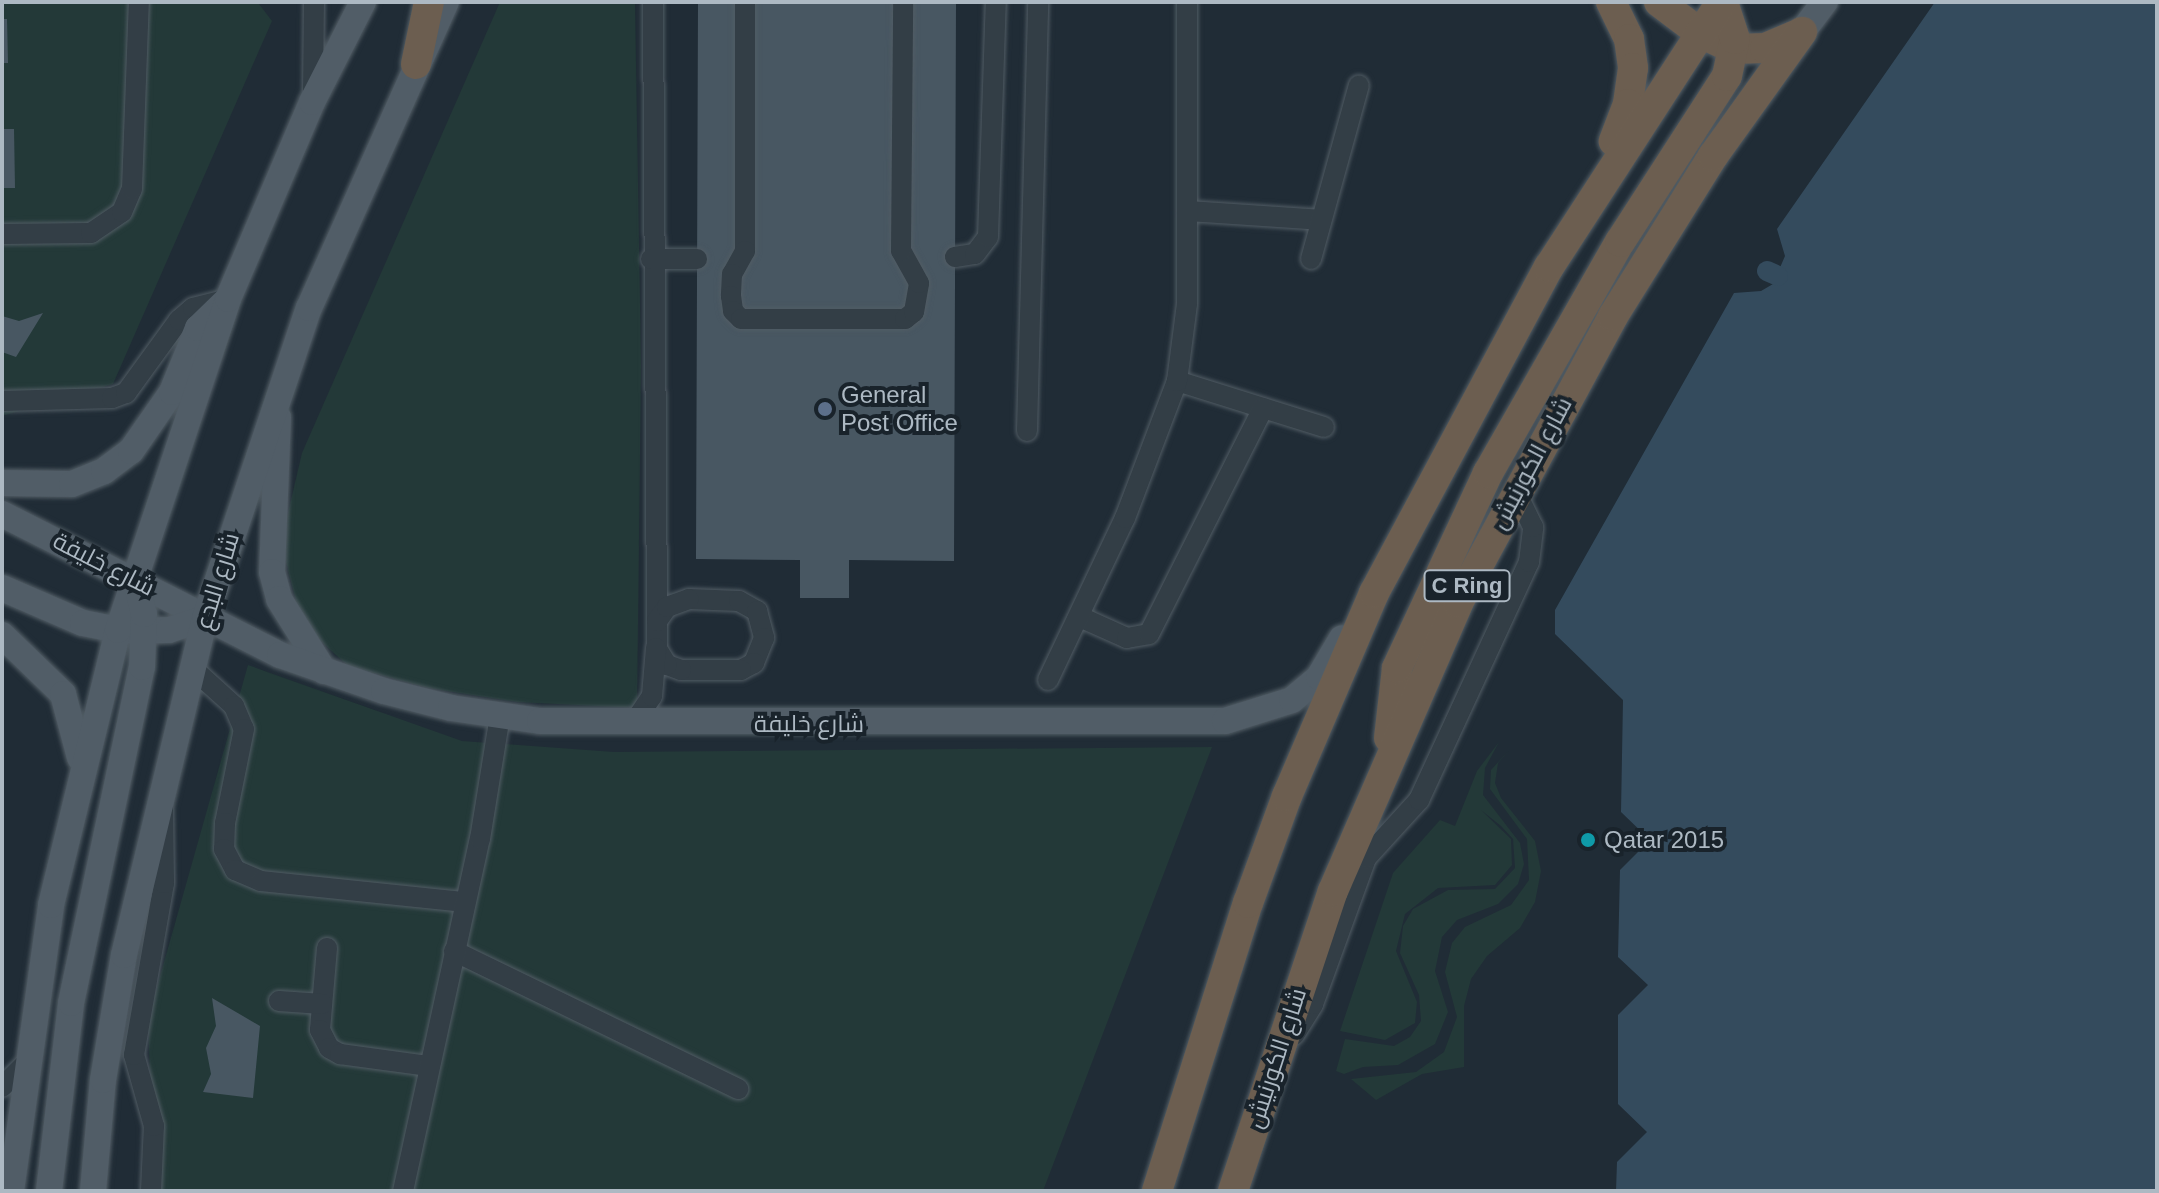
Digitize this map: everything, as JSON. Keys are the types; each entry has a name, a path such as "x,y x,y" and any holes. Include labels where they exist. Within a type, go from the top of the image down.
{"highway":[{"path":"416,64 429,2"},
{"path":"1598,188 1628,104 1633,68 1629,39 1611,2"},
{"path":"1659,2 1700,33 1735,49 1765,48 1802,32"},
{"path":"1390,752 1397,668 1434,581 1546,365 1727,76 1735,49 1734,27 1722,2"},
{"name":"C Ring","path":"1157,1191 1257,877 1374,593 1497,357 1598,188 1722,2"},
{"name":"شارع الكورنيش","path":"1233,1191 1312,945 1390,752 1515,490 1661,238 1802,32"}],"main road":[{"path":"11,1191 26,1063 51,905 118,630 228,299 312,102 363,2"},
{"name":"شارع البدع","path":"93,1191 114,1012 160,788 205,618 277,398 366,171 446,2"},
{"name":"شارع الكورنيش","path":"1802,32 1825,2"},
{"path":"2,483 72,484 104,471 131,451 172,392 198,328 228,299"},
{"path":"277,398 272,572 279,599 324,671"},
{"name":"شارع خليفة","path":"2,514 135,579 205,618 324,671 384,691 500,716 633,724 1244,718 1278,708 1307,689 1330,663 1351,618 1374,593"},
{"path":"49,1191 71,1003 146,633 135,579"},
{"name":"شارع خليفة","path":"2,588 83,623 118,630 146,633 205,618"},
{"path":"2,635 63,694 77,733 82,773"}],"lane":[{"path":"2,234 91,233 122,212 132,189 139,2"},
{"path":"312,102 314,2"},
{"path":"633,724 652,696 657,644 651,259 653,2"},
{"path":"745,2 745,251 732,274 731,296 733,311 741,319 905,319 914,312 919,283 901,251 903,2"},
{"path":"955,257 975,254 988,237 996,2"},
{"path":"1027,431 1038,2"},
{"path":"1048,680 1080,617 1177,381 1187,304 1187,2"},
{"path":"1311,259 1359,85"},
{"path":"1187,211 1321,220"},
{"path":"651,259 697,259"},
{"path":"2,401 112,398 126,393 179,320 193,308 228,299"},
{"path":"1177,381 1324,427"},
{"path":"1080,617 1127,638 1149,634 1263,408"},
{"path":"1274,1060 1313,1004 1366,858 1411,811 1425,789 1529,562 1533,527 1515,490"},
{"path":"657,621 667,607 682,600 739,601 757,611 764,638 754,663 741,670 673,668 662,660 657,644"},
{"path":"191,667 234,706 244,729 225,823 224,849 235,870 261,881 465,902"},
{"path":"403,1191 465,902 500,716"},
{"path":"151,1191 154,1126 134,1055 164,883 167,838 160,788"},
{"path":"327,948 322,1037 334,1051 429,1066"},
{"path":"454,951 738,1089"},
{"path":"279,1001 322,1004"},
{"path":"2,1087 26,1063"}],"green space":[{"path":"2,2 259,4 272,21 113,384 2,416"},
{"path":"500,2 635,2 641,366 637,708 517,702 428,688 348,666 302,624 281,543 302,453"},
{"path":"248,665 462,741 614,752 1212,747 1043,1191 154,1191 148,1019"},
{"path":"1499,742 1485,768 1483,795 1520,843 1524,864 1518,884 1498,904 1457,920 1442,937 1435,971 1448,1012 1435,1044 1398,1065 1363,1067 1344,1074 1336,1071 1345,1039 1394,1046 1410,1037 1421,1021 1419,995 1400,953 1403,926 1413,909 1448,890 1495,889 1515,868 1513,839 1481,810 1511,839 1512,865 1495,885 1438,888 1405,914 1396,951 1417,1002 1415,1023 1385,1040 1340,1031 1393,873 1440,820 1455,826 1477,771"},
{"path":"1511,748 1498,763 1495,783 1501,798 1535,841 1541,871 1535,902 1520,928 1487,956 1471,979 1464,1006 1464,1067 1422,1074 1376,1100 1351,1079 1416,1072 1444,1052 1457,1017 1445,972 1452,943 1465,927 1511,905 1529,880 1527,839 1490,789 1491,770"}],"water":[{"path":"1935,2 2157,2 2157,1191 1616,1191 1617,1162 1647,1132 1618,1104 1618,1015 1648,985 1618,957 1620,870 1650,840 1621,812 1623,700 1555,634 1555,610 1734,293 1761,291 1773,284 1785,256 1777,229"}],"building":[{"name":"General Post Office","path":"698,2 956,2 954,561 849,560 849,598 800,598 800,560 696,559"},
{"path":"2,19 7,19 8,63 2,63"},
{"path":"2,129 14,129 15,188 2,188"},
{"path":"43,313 16,357 2,352 2,316 19,321"},
{"path":"212,998 260,1026 253,1098 203,1092 211,1074 206,1048 216,1026"}],"waterway":[{"path":"1767,271 1778,276"}],"place":[{"name":"General Post Office","path":"825,409"},
{"name":"Qatar 2015","path":"1588,840"}]}
